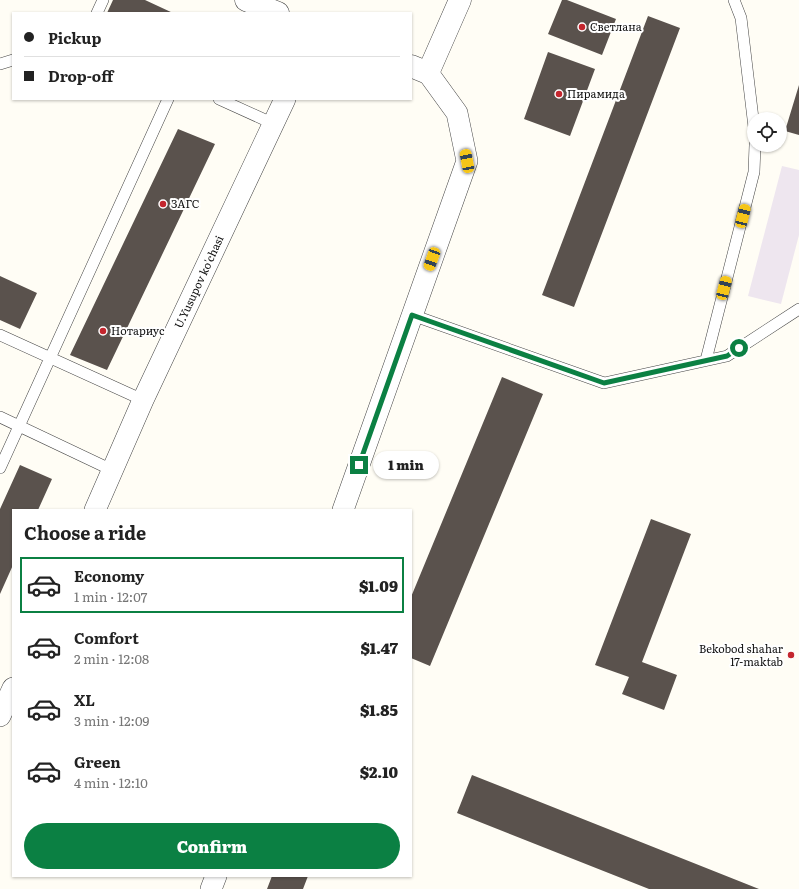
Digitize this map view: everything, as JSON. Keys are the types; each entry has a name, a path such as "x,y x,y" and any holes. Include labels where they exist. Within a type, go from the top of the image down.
{"street":[{"path":"246,0 276,12"},
{"path":"343,509 467,161 457,113 419,70 460,0"},
{"name":"U.Yusupov ko'chasi","path":"95,509 114,470 143,400 285,100"},
{"path":"0,716 12,690"},
{"path":"211,889 216,877"}],"lane":[{"path":"97,12 103,0"},
{"path":"734,0 741,18 752,112"},
{"path":"0,64 12,60"},
{"path":"0,468 168,100"},
{"path":"220,100 274,124"},
{"path":"706,360 754,172 755,152"},
{"path":"412,315 604,383 727,356 799,309"},
{"path":"0,335 143,400"},
{"path":"0,417 114,470"}],"shaded area":[{"path":"782,166 799,170 799,235 781,304 748,296"}],"building":[{"path":"113,0 145,0 171,12 107,12"},
{"name":"Светлана","path":"562,0 567,0 616,19 602,55 548,34"},
{"path":"648,16 680,28 574,307 542,295"},
{"name":"Пирамида","path":"548,52 595,69 570,136 524,119"},
{"path":"799,85 799,135 787,132 787,124"},
{"path":"178,129 215,144 107,370 70,355"},
{"path":"0,276 37,293 20,329 0,320"},
{"path":"502,377 543,394 430,666 412,658 412,595"},
{"path":"20,465 52,479 38,509 12,509 12,567 0,594 0,509"},
{"path":"651,519 691,534 642,662 677,675 664,710 622,694 629,677 595,665"},
{"path":"472,775 759,889 649,889 457,813"},
{"path":"272,877 308,877 303,889 267,889"}],"place":[{"name":"Светлана","path":"582,27"},
{"name":"Пирамида","path":"559,94"},
{"name":"ЗАГС","path":"163,204"},
{"name":"Нотариус","path":"103,331"},
{"name":"Bekobod shahar 17-maktab","path":"791,655"}],"route":[{"path":"359,465 412,315 604,383 727,356 739,348"}]}
